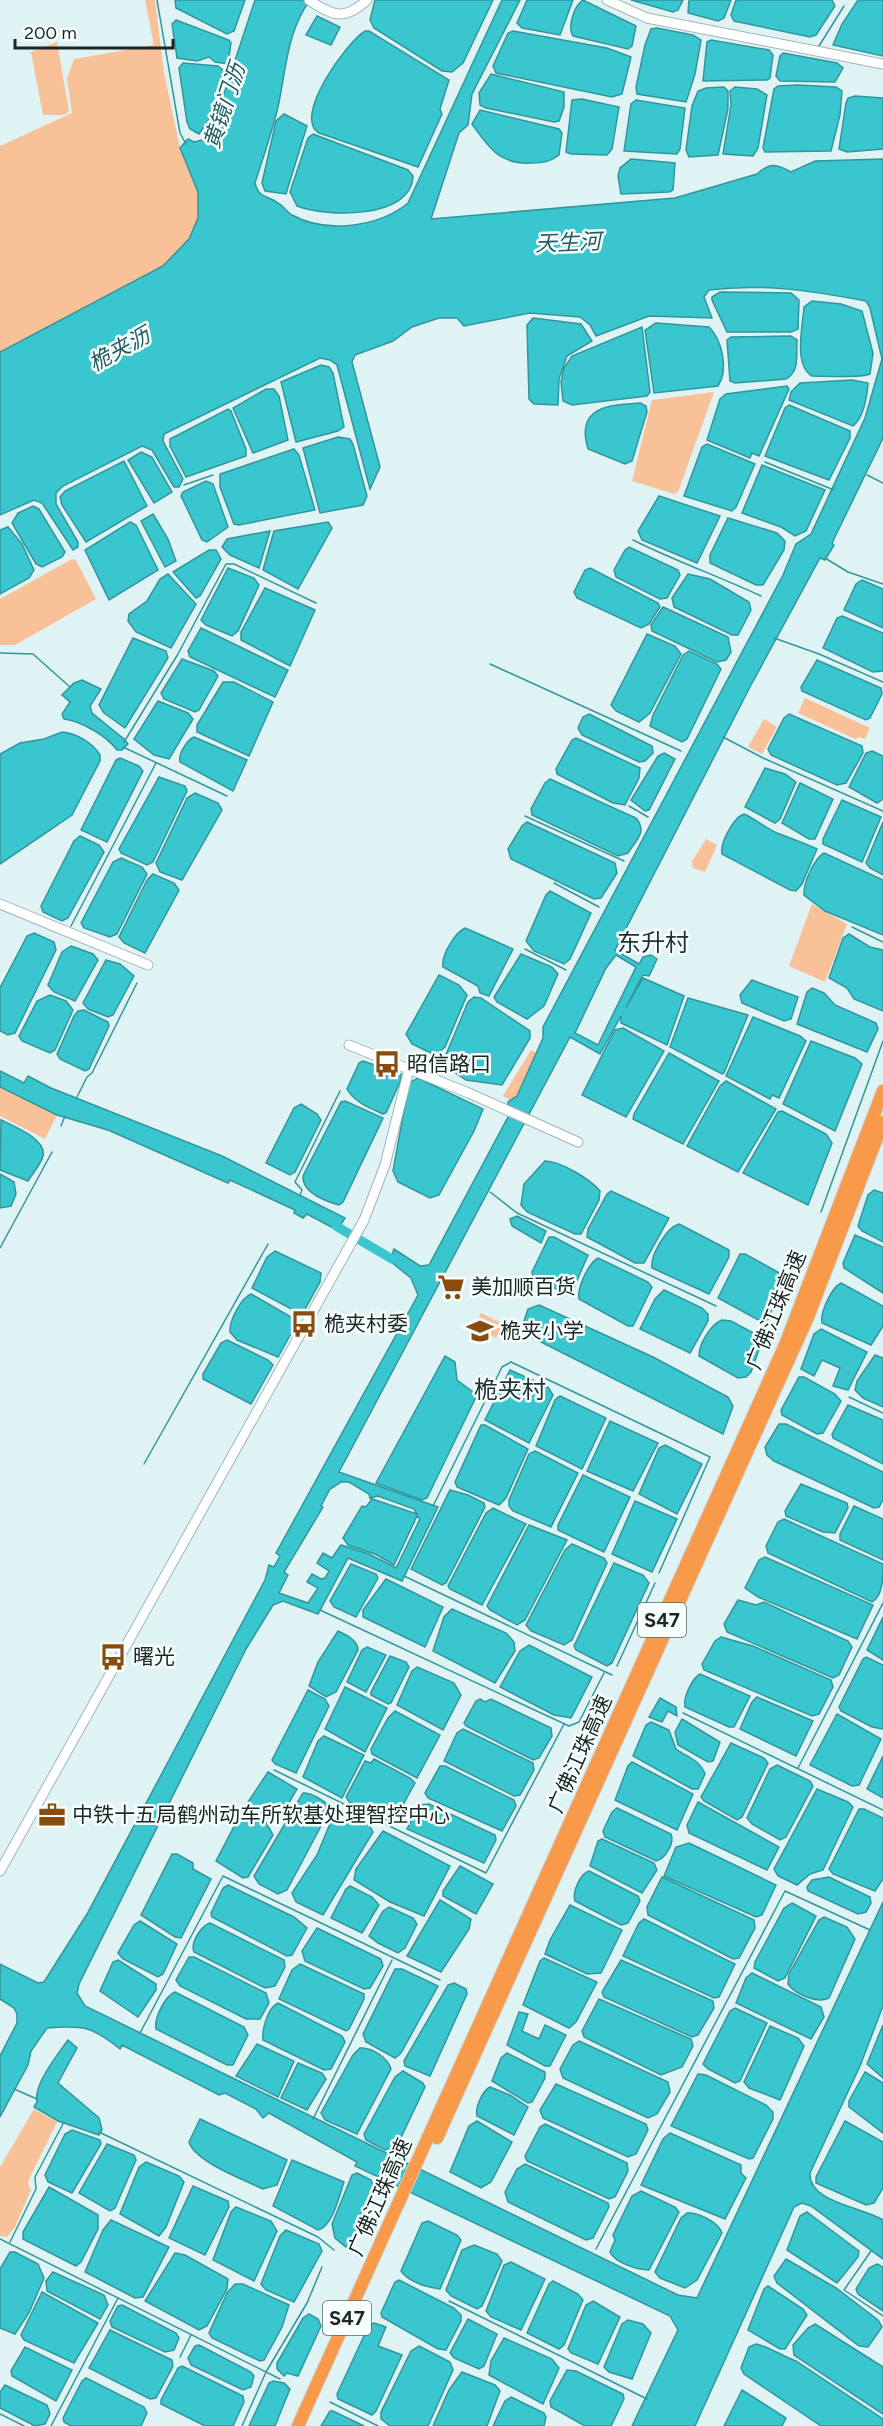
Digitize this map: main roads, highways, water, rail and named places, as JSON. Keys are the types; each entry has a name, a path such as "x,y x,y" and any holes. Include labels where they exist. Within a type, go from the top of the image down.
{"highway":[{"name":"广佛江珠高速","path":"307,2426 400,2211 785,1345 883,1091"},
{"name":"广佛江珠高速","path":"429,2146 517,1966 808,1317 883,1122"},
{"name":"广佛江珠高速","path":"298,2426 400,2211"}],"water":[{"path":"175,0 245,0 234,31 227,34 176,8"},
{"path":"255,0 310,0 296,25 288,51 276,116 255,183 261,194 278,203 292,215 320,225 352,225 382,218 408,203 502,0 520,0 472,94 468,125 459,133 431,219 675,198 757,174 770,166 782,167 791,172 815,161 883,159 883,438 832,543 834,545 825,560 820,558 751,685 615,950 639,964 643,957 651,955 657,959 649,976 643,975 626,1007 643,978 684,996 667,1045 621,1023 621,1016 600,1054 570,1037 339,1472 438,1507 402,1581 348,1558 318,1614 283,1601 273,1605 246,1649 79,1984 77,1993 85,2006 678,2295 697,2298 883,1902 883,2006 860,2066 810,2173 812,2183 827,2197 883,2220 883,2259 811,2206 802,2203 794,2207 695,2426 632,2426 678,2330 670,2316 355,2166 357,2162 269,2113 263,2118 256,2109 225,2093 219,2095 122,2045 120,2049 94,2031 78,2027 47,2028 31,2051 28,2065 0,2117 0,2056 17,2023 17,2014 14,2008 0,1999 0,1964 38,1983 44,1982 87,1914 265,1580 269,1565 274,1567 280,1556 276,1553 418,1295 411,1278 390,1261 394,1249 420,1266 429,1265 509,1115 508,1102 517,1096 543,1038 543,1027 783,575 796,544 811,534 865,418 882,359 870,308 866,301 788,289 748,287 709,290 704,297 712,318 649,316 596,336 590,325 580,317 530,313 464,326 457,318 439,318 412,327 393,341 355,355 352,362 380,467 370,489 337,365 330,360 320,358 164,434 163,441 183,479 179,487 174,487 152,450 142,446 63,486 56,493 56,504 78,542 78,547 73,550 42,503 34,500 0,515 0,352 163,266 189,239 198,218 198,192 180,148 188,139 194,142 206,139 213,127","holes":["616,955 636,967 598,1045 575,1033 606,968","341,1482 349,1482 369,1494 370,1498 378,1496 414,1509 417,1514 372,1499 366,1507 362,1506 343,1538 348,1545 375,1554 394,1565 417,1516 420,1519 396,1568 369,1554 341,1545 332,1558 323,1553 317,1563 329,1571 325,1578 321,1579 312,1574 307,1582 318,1588 308,1603 279,1593 288,1575 284,1572 323,1507 321,1506 330,1489"]},
{"path":"375,0 493,0 463,63 452,72 442,71 374,28 370,20"},
{"path":"527,0 573,0 560,35 522,28 517,23"},
{"path":"583,0 636,26 632,46 628,49 573,36 572,17"},
{"path":"631,0 683,0 678,10 673,12"},
{"path":"689,0 731,0 724,18 718,21 688,13"},
{"path":"736,0 832,0 835,6 816,35 810,37 734,21 731,15"},
{"path":"858,0 883,0 883,56 833,45 842,24"},
{"path":"317,16 340,27 331,45 306,35"},
{"path":"176,20 229,40 231,43 228,64 215,62 209,57 197,61 177,58 172,24"},
{"path":"657,28 693,35 701,40 695,74 686,102 637,94 636,87 645,45 651,29"},
{"path":"365,31 369,31 449,80 440,109 442,114 418,167 319,133 312,124 312,112 325,80 346,49"},
{"path":"513,31 607,48 631,57 622,94 612,97 496,73 493,66 508,33"},
{"path":"711,40 769,50 773,55 770,78 767,80 703,81 707,42"},
{"path":"783,53 837,63 843,68 835,82 780,81 776,76 780,56"},
{"path":"183,63 218,66 224,71 208,121 199,134 190,129 187,122 179,68"},
{"path":"491,74 564,92 564,107 559,121 554,122 480,105 479,93"},
{"path":"778,86 836,87 842,91 840,115 831,151 765,152 763,148 774,89"},
{"path":"724,87 728,91 728,109 718,155 689,157 686,150 692,106 698,91"},
{"path":"735,87 757,89 767,95 758,148 753,156 723,154 731,105 730,91"},
{"path":"855,96 883,98 883,149 847,152 839,149 846,103 848,98"},
{"path":"582,99 619,107 612,149 607,155 566,152 572,100"},
{"path":"636,100 685,108 680,149 677,154 624,151 631,104"},
{"path":"480,110 559,129 562,133 559,155 549,161 536,163 521,163 503,158 490,147 472,124"},
{"path":"284,114 307,126 286,194 265,191 262,183 276,121"},
{"path":"313,134 408,170 413,176 409,190 398,201 383,208 365,212 327,212 297,206 290,192 308,138"},
{"path":"631,159 675,163 673,190 621,194 618,176 620,168"},
{"path":"720,292 791,293 799,300 798,329 791,332 727,332 712,300 712,297"},
{"path":"812,301 841,304 862,311 873,353 870,374 812,376 806,371 801,354 801,334 804,307"},
{"path":"533,318 581,324 592,341 567,356 559,379 558,405 534,404 529,399 527,325"},
{"path":"656,323 709,327 717,339 722,355 723,372 718,386 654,393 645,330"},
{"path":"642,327 650,392 647,396 572,405 563,401 561,382 564,368 572,356"},
{"path":"791,336 797,340 797,357 793,372 786,379 735,383 730,381 727,340 731,337"},
{"path":"321,365 329,367 333,373 344,427 338,431 296,442 281,382"},
{"path":"852,380 868,383 862,412 853,426 789,400 791,392 800,383"},
{"path":"787,386 789,389 759,456 752,453 750,458 707,440 720,399 726,394"},
{"path":"266,389 274,389 279,396 288,440 253,453 233,408"},
{"path":"640,403 646,406 647,412 632,461 625,464 588,449 585,435 586,424 591,416 607,407"},
{"path":"789,405 850,431 850,438 829,480 765,456 785,408"},
{"path":"228,409 231,411 246,449 246,456 186,477 170,446 170,439"},
{"path":"338,437 350,439 353,444 367,496 363,505 320,513 303,448"},
{"path":"707,444 755,464 736,507 732,511 684,496 702,447"},
{"path":"294,449 299,455 315,510 239,525 234,524 220,487 220,474"},
{"path":"141,452 152,457 172,492 154,503 128,460"},
{"path":"124,461 147,506 86,542 62,505 60,497 65,491"},
{"path":"762,465 825,490 806,531 795,536 781,527 742,513"},
{"path":"206,481 213,484 228,527 207,542 202,540 181,496 183,492"},
{"path":"659,496 720,516 697,563 642,540 638,531"},
{"path":"33,506 39,509 65,552 62,557 42,567 36,564 12,523 18,513"},
{"path":"153,514 168,539 176,561 165,567 141,521"},
{"path":"728,518 777,533 785,541 784,550 763,585 756,585 710,563 710,555"},
{"path":"130,522 136,525 158,570 109,600 85,550"},
{"path":"328,522 332,528 298,589 263,570 274,531"},
{"path":"8,527 22,544 34,570 29,578 0,594 0,530"},
{"path":"270,531 259,568 230,555 222,547 227,539"},
{"path":"629,547 678,570 680,575 667,598 660,599 616,577 614,570"},
{"path":"209,550 216,550 221,559 200,596 196,598 173,572"},
{"path":"228,568 254,578 259,585 238,631 232,636 206,625 201,620"},
{"path":"590,568 658,603 660,607 649,624 641,628 577,598 574,592 585,570"},
{"path":"168,574 196,604 171,648 136,632 128,621 129,614 147,601 160,579"},
{"path":"688,574 710,579 749,602 751,610 738,635 732,635 674,607 672,598"},
{"path":"862,580 883,589 883,628 844,610 856,584"},
{"path":"265,588 315,610 290,666 241,640 241,632"},
{"path":"663,607 728,637 731,652 726,660 717,662 652,631 651,625"},
{"path":"842,616 883,633 883,671 873,672 823,648 837,618"},
{"path":"201,628 288,670 275,697 190,657 188,651"},
{"path":"647,634 675,646 681,654 650,713 639,722 616,711 611,705"},
{"path":"133,638 166,651 168,658 125,728 104,713 99,705"},
{"path":"689,651 717,664 721,669 687,739 682,742 650,726 653,715 683,655"},
{"path":"182,659 214,671 218,676 199,710 195,712 164,699 161,693"},
{"path":"817,660 881,688 882,694 870,718 866,720 802,691 801,687"},
{"path":"82,680 101,689 90,706 92,713 124,739 128,744 122,750 117,750 93,730 64,719 62,714 70,702 62,695 74,683"},
{"path":"223,682 234,682 273,702 249,756 197,732 197,725"},
{"path":"158,701 188,713 193,719 169,759 154,755 134,739"},
{"path":"589,714 652,746 653,753 645,761 639,762 582,735 578,728 583,717"},
{"path":"789,714 862,746 863,753 846,783 837,785 771,755 768,749 784,718"},
{"path":"62,732 73,734 89,743 100,755 100,761 72,815 0,864 0,754 20,743 44,739"},
{"path":"194,737 247,760 233,791 180,762 180,755"},
{"path":"576,738 640,768 639,778 625,805 613,803 557,774 556,769 572,740"},
{"path":"872,751 883,756 883,799 877,803 849,787 866,753"},
{"path":"664,753 675,759 649,810 645,811 631,800 658,756"},
{"path":"120,758 139,766 143,771 107,842 81,830 116,760"},
{"path":"765,768 785,774 796,782 780,819 775,823 745,807"},
{"path":"159,777 185,786 187,791 153,862 147,865 121,853 119,849"},
{"path":"550,779 636,818 641,832 628,853 618,856 532,815 531,809 545,783"},
{"path":"800,783 833,799 815,839 809,839 782,823"},
{"path":"195,793 218,803 222,810 182,880 160,872 156,863 187,798"},
{"path":"842,800 881,817 862,862 823,844 823,839"},
{"path":"744,814 777,833 817,849 802,884 796,891 722,854 728,831"},
{"path":"527,822 615,863 617,873 601,898 594,899 511,859 508,849"},
{"path":"883,822 883,875 866,863"},
{"path":"80,836 99,845 104,852 68,918 62,921 43,912 41,906 74,841"},
{"path":"824,853 883,880 883,935 825,911 804,895 805,884 810,872"},
{"path":"121,858 142,867 147,874 117,934 110,937 84,928 81,923 113,862"},
{"path":"153,874 174,883 179,890 145,953 124,943 119,937 147,880"},
{"path":"550,891 591,913 570,959 564,964 534,951 526,941 546,895"},
{"path":"465,928 513,949 489,996 480,993 478,986 443,967 449,945"},
{"path":"34,933 54,942 56,950 15,1033 8,1035 0,1031 0,988 27,936"},
{"path":"849,934 870,947 883,950 883,1011 854,999 847,988 829,978 843,938"},
{"path":"71,946 93,954 98,960 75,1001 54,992 48,985 62,952"},
{"path":"521,954 552,967 558,974 544,1006 527,1019 497,1002 494,997"},
{"path":"106,960 120,964 134,976 113,1015 108,1017 88,1009 83,1003"},
{"path":"439,975 459,985 467,995 445,1047 435,1055 412,1044 406,1034"},
{"path":"752,980 798,997 791,1019 784,1021 742,1003 740,995"},
{"path":"812,988 824,993 835,1005 876,1023 878,1029 867,1052 797,1024 807,992"},
{"path":"50,995 66,1001 73,1010 55,1050 50,1053 22,1041 19,1036 37,1001"},
{"path":"474,997 481,998 530,1031 530,1038 502,1085 466,1080 442,1064 468,1002"},
{"path":"688,998 748,1015 722,1074 670,1047"},
{"path":"84,1010 108,1022 109,1026 89,1069 85,1071 60,1059 57,1054 74,1016 78,1011"},
{"path":"753,1017 800,1036 806,1041 779,1098 772,1095 770,1099 726,1076"},
{"path":"623,1028 664,1051 626,1117 582,1095 615,1030"},
{"path":"811,1041 855,1058 862,1064 835,1131 783,1104"},
{"path":"669,1053 719,1081 683,1144 633,1119"},
{"path":"363,1061 401,1074 401,1080 386,1113 383,1114 363,1104 347,1089 359,1063"},
{"path":"0,1071 24,1083 28,1076 51,1088 222,1156 345,1218 337,1230 307,1214 303,1218 294,1213 295,1210 230,1180 228,1183 108,1130 57,1115 0,1087"},
{"path":"418,1078 483,1109 474,1131 439,1195 430,1198 398,1182 393,1171 409,1083"},
{"path":"726,1081 776,1109 738,1172 687,1146 720,1086"},
{"path":"345,1101 383,1118 343,1202 339,1205 321,1199 310,1192 303,1176 341,1102"},
{"path":"301,1104 317,1114 321,1120 295,1172 290,1175 266,1163 294,1108"},
{"path":"782,1111 826,1134 832,1143 808,1205 743,1173 778,1112"},
{"path":"1,1120 35,1139 43,1150 41,1162 28,1181 0,1170"},
{"path":"545,1161 559,1164 574,1172 600,1191 599,1200 581,1234 575,1234 527,1212 521,1205 524,1184"},
{"path":"0,1174 14,1182 16,1194 11,1206 0,1208"},
{"path":"874,1190 883,1193 883,1242 862,1231 858,1226 868,1195"},
{"path":"611,1191 669,1218 644,1263 635,1263 587,1237 588,1229 607,1194"},
{"path":"517,1216 546,1231 541,1243 512,1226 510,1219"},
{"path":"679,1224 729,1250 729,1257 709,1294 652,1268 660,1243 669,1231"},
{"path":"855,1235 883,1247 883,1293 844,1268 843,1263"},
{"path":"549,1237 554,1237 588,1255 572,1292 568,1295 533,1277 532,1272"},
{"path":"275,1251 321,1273 320,1282 304,1311 297,1312 252,1288 267,1257"},
{"path":"740,1254 745,1254 785,1276 767,1322 762,1322 718,1298"},
{"path":"598,1258 648,1282 652,1287 633,1326 628,1326 579,1299 584,1277"},
{"path":"841,1283 883,1306 883,1326 871,1345 822,1323 827,1301"},
{"path":"664,1290 702,1308 708,1314 708,1321 690,1353 640,1329 655,1299"},
{"path":"251,1294 298,1321 278,1357 237,1340 230,1332 236,1310"},
{"path":"539,1305 653,1357 728,1397 733,1406 723,1434 527,1335 523,1324 528,1309"},
{"path":"722,1320 731,1321 763,1338 751,1372 746,1377 738,1378 699,1356 706,1335"},
{"path":"821,1329 867,1352 848,1390 833,1386 840,1368 822,1360 814,1376 801,1369 814,1334"},
{"path":"227,1340 268,1360 273,1365 251,1404 203,1379 203,1374 221,1343"},
{"path":"875,1355 883,1358 883,1407 863,1398 855,1390 857,1381"},
{"path":"445,1356 455,1362 457,1380 477,1395 427,1498 422,1500 376,1483"},
{"path":"510,1370 548,1387 553,1395 529,1443 485,1420"},
{"path":"799,1377 804,1377 835,1394 841,1401 823,1433 817,1434 782,1415 781,1410"},
{"path":"560,1396 606,1418 582,1469 536,1446 555,1400"},
{"path":"848,1405 883,1420 883,1464 833,1438 832,1434"},
{"path":"610,1421 658,1443 633,1491 587,1471"},
{"path":"779,1424 786,1424 883,1472 883,1500 879,1507 874,1508 774,1461 767,1455 765,1447"},
{"path":"481,1425 485,1425 528,1449 506,1498 499,1505 457,1487 455,1482"},
{"path":"665,1445 702,1464 677,1514 639,1494 659,1448"},
{"path":"535,1451 578,1473 551,1527 513,1511 509,1506 509,1500 529,1454"},
{"path":"583,1475 630,1497 604,1552 558,1530 558,1525"},
{"path":"801,1484 847,1503 848,1508 835,1533 823,1532 786,1516 785,1511"},
{"path":"450,1490 468,1495 484,1503 485,1507 446,1583 442,1585 411,1569"},
{"path":"635,1501 677,1519 652,1572 612,1554"},
{"path":"854,1506 883,1519 883,1560 840,1540 840,1534"},
{"path":"493,1508 526,1524 482,1605 448,1586 486,1513"},
{"path":"784,1519 883,1564 882,1586 876,1599 872,1602 768,1553 766,1546 778,1522"},
{"path":"529,1525 567,1540 525,1620 517,1625 487,1606"},
{"path":"572,1544 604,1558 607,1563 572,1640 564,1645 531,1631 526,1625 565,1550"},
{"path":"765,1557 873,1605 857,1639 758,1597 745,1588 759,1560"},
{"path":"614,1563 643,1575 649,1583 612,1663 607,1666 576,1650 574,1646"},
{"path":"351,1564 376,1574 378,1578 356,1617 334,1607 330,1601"},
{"path":"386,1579 443,1607 425,1647 363,1617 363,1610"},
{"path":"738,1600 756,1605 764,1602 848,1641 852,1647 839,1675 833,1678 727,1632 724,1624"},
{"path":"452,1609 506,1633 514,1642 515,1651 495,1683 433,1651 444,1617"},
{"path":"883,1617 883,1660 867,1650"},
{"path":"338,1631 354,1641 358,1650 336,1692 326,1697 309,1686 318,1662"},
{"path":"721,1637 753,1646 831,1680 833,1687 819,1714 812,1716 704,1670 702,1664 715,1641"},
{"path":"529,1645 592,1677 571,1718 554,1715 500,1687 520,1651"},
{"path":"367,1647 386,1655 366,1692 347,1682 362,1650"},
{"path":"390,1656 406,1662 409,1667 391,1703 388,1704 371,1695 371,1692"},
{"path":"866,1657 883,1665 883,1729 872,1727 841,1711 839,1707"},
{"path":"417,1667 454,1683 461,1695 443,1730 397,1705 412,1671"},
{"path":"700,1674 750,1696 734,1727 729,1727 685,1707 685,1698 689,1689"},
{"path":"345,1687 387,1708 365,1752 325,1729"},
{"path":"308,1690 325,1699 329,1706 296,1773 275,1764 272,1760"},
{"path":"757,1697 813,1721 796,1756 740,1729 752,1702"},
{"path":"660,1698 676,1707 677,1716 668,1711 662,1722 649,1717"},
{"path":"480,1699 485,1702 491,1699 551,1728 552,1736 539,1758 533,1760 466,1726 464,1723 476,1701"},
{"path":"395,1711 440,1735 417,1778 372,1754 371,1749 388,1718"},
{"path":"837,1714 881,1739 859,1785 852,1786 810,1765"},
{"path":"682,1719 720,1742 713,1761 708,1762 678,1745 675,1732"},
{"path":"651,1722 669,1730 676,1749 697,1762 703,1769 705,1774 698,1789 692,1789 633,1756 646,1725"},
{"path":"463,1729 533,1763 534,1770 520,1795 514,1796 444,1761 457,1733"},
{"path":"324,1736 364,1755 342,1798 303,1777 318,1741"},
{"path":"731,1743 764,1758 768,1763 742,1817 737,1820 701,1797"},
{"path":"883,1756 883,1798 867,1789"},
{"path":"374,1759 415,1783 393,1823 350,1803 346,1797 365,1761 371,1763"},
{"path":"632,1762 693,1794 677,1830 615,1800 628,1766"},
{"path":"777,1765 810,1781 813,1786 786,1837 780,1840 752,1824 747,1818 770,1769"},
{"path":"440,1766 445,1766 514,1800 516,1806 502,1831 428,1798 425,1793"},
{"path":"268,1772 297,1789 277,1823 246,1805"},
{"path":"817,1789 848,1802 853,1807 823,1870 810,1874 797,1885 778,1876 774,1869"},
{"path":"303,1793 324,1801 329,1806 329,1811 287,1890 278,1894 259,1884 254,1876"},
{"path":"698,1802 779,1847 767,1870 689,1833 687,1825"},
{"path":"429,1804 495,1835 496,1840 484,1863 407,1829 419,1805"},
{"path":"617,1808 671,1834 672,1842 663,1857 656,1861 605,1837 603,1831 612,1812"},
{"path":"859,1809 883,1818 883,1879 875,1891 833,1874 829,1869"},
{"path":"245,1811 266,1822 273,1835 248,1877 243,1878 216,1861 239,1817"},
{"path":"341,1811 369,1825 373,1832 323,1915 296,1902 292,1893 317,1855 334,1814"},
{"path":"383,1831 450,1866 424,1916 390,1902 354,1880 356,1869"},
{"path":"602,1839 654,1863 657,1870 642,1893 590,1866 598,1841"},
{"path":"689,1843 776,1885 762,1915 756,1917 664,1876 676,1847"},
{"path":"172,1854 177,1854 193,1863 193,1869 211,1879 181,1938 175,1937 141,1915"},
{"path":"460,1866 493,1884 476,1914 443,1896 443,1891"},
{"path":"589,1871 638,1896 640,1901 628,1923 621,1925 575,1901 577,1884"},
{"path":"662,1877 754,1920 755,1928 739,1958 733,1959 648,1915 647,1907"},
{"path":"829,1877 870,1897 871,1903 866,1912 858,1914 808,1891 807,1887 812,1880"},
{"path":"228,1885 294,1917 307,1928 292,1955 287,1956 212,1917 211,1913 223,1888"},
{"path":"350,1886 372,1897 379,1905 362,1933 331,1918 346,1889"},
{"path":"440,1900 471,1919 469,1929 441,1972 407,1956"},
{"path":"792,1903 816,1916 785,1978 778,1981 754,1968 755,1962 784,1908"},
{"path":"570,1905 622,1930 601,1973 587,1974 545,1954 550,1940"},
{"path":"389,1907 413,1918 417,1924 405,1948 398,1953 369,1936 383,1911"},
{"path":"824,1917 847,1927 855,1939 829,1998 819,2000 801,1994 788,1984 789,1974 819,1920"},
{"path":"644,1919 735,1964 719,1997 714,1998 623,1956 639,1923"},
{"path":"140,1921 177,1944 163,1974 158,1977 123,1959 118,1953 134,1925"},
{"path":"210,1923 284,1960 285,1967 275,1986 265,1988 194,1952 197,1935"},
{"path":"317,1928 381,1959 383,1966 370,1988 364,1989 305,1961 302,1951"},
{"path":"189,1957 194,1957 266,1993 269,2003 260,2019 246,2019 180,1986 176,1980"},
{"path":"544,1958 597,1982 576,2022 569,2028 523,2005 540,1961"},
{"path":"118,1960 156,1984 156,1990 138,2017 100,1991 113,1962"},
{"path":"621,1960 713,2001 714,2008 698,2035 692,2037 604,1997 602,1992"},
{"path":"300,1964 364,1994 364,1999 349,2029 346,2031 279,1999 292,1970"},
{"path":"395,1969 402,1969 438,1986 401,2053 395,2058 366,2042 363,2034"},
{"path":"752,1973 821,2007 824,2017 811,2039 736,2003 746,1978"},
{"path":"454,1983 466,1989 467,1994 430,2076 405,2066 404,2061 448,1985"},
{"path":"175,1992 244,2027 248,2035 233,2065 227,2065 156,2029 161,2008"},
{"path":"599,1999 691,2039 693,2046 682,2067 661,2075 584,2037 582,2031"},
{"path":"278,2003 342,2036 345,2042 331,2069 324,2070 263,2040 266,2020"},
{"path":"735,2008 767,2023 740,2081 735,2083 703,2064 730,2011"},
{"path":"519,2012 528,2014 522,2031 539,2039 545,2025 566,2035 550,2066 545,2066 507,2045"},
{"path":"883,2025 883,2078 867,2064"},
{"path":"770,2026 798,2038 804,2046 780,2100 749,2088 744,2082"},
{"path":"68,2040 77,2048 58,2083 99,2118 102,2130 99,2135 58,2121 34,2107 42,2079"},
{"path":"579,2041 668,2082 670,2092 657,2114 648,2118 563,2078 560,2069 573,2045"},
{"path":"257,2044 294,2061 278,2097 236,2076"},
{"path":"360,2048 379,2054 387,2061 391,2069 357,2134 325,2120 321,2113 353,2055"},
{"path":"507,2053 545,2072 545,2078 532,2102 528,2103 492,2081 501,2058"},
{"path":"298,2063 322,2073 326,2079 307,2110 281,2098"},
{"path":"403,2071 423,2083 425,2087 397,2146 385,2150 366,2140 364,2134 395,2077"},
{"path":"865,2072 883,2083 883,2133 849,2107 849,2101"},
{"path":"698,2074 706,2075 766,2105 773,2112 773,2119 753,2158 749,2159 671,2126"},
{"path":"556,2084 646,2124 648,2130 636,2154 628,2157 543,2118 540,2110"},
{"path":"490,2087 510,2095 528,2107 514,2135 477,2116 480,2100"},
{"path":"200,2119 287,2160 277,2185 263,2189 222,2170 201,2157 189,2142"},
{"path":"477,2121 512,2142 491,2182 481,2188 450,2172 469,2126"},
{"path":"845,2121 883,2142 883,2188 874,2203 866,2205 816,2183 816,2177"},
{"path":"545,2124 627,2163 628,2171 615,2197 609,2199 527,2161 525,2156 540,2127"},
{"path":"72,2130 100,2140 101,2144 72,2193 48,2182 45,2175 65,2134"},
{"path":"670,2133 741,2165 741,2173 746,2178 725,2219 641,2185 663,2139"},
{"path":"107,2144 134,2155 136,2160 115,2208 110,2211 79,2193"},
{"path":"292,2160 344,2182 332,2217 318,2230 273,2206"},
{"path":"146,2162 179,2176 184,2182 166,2227 159,2236 120,2214 139,2167"},
{"path":"525,2164 608,2203 609,2207 593,2238 586,2240 508,2202 505,2192 517,2169"},
{"path":"357,2173 371,2180 374,2187 356,2227 356,2237 352,2247 347,2248 335,2238 332,2224 352,2175"},
{"path":"193,2186 228,2201 229,2207 205,2255 169,2238"},
{"path":"49,2187 98,2215 98,2229 81,2262 76,2266 23,2239 23,2232"},
{"path":"641,2191 675,2207 679,2212 649,2270 627,2265 610,2252 615,2240 613,2235 632,2196"},
{"path":"236,2207 271,2221 277,2231 254,2281 213,2260 231,2212"},
{"path":"807,2212 859,2251 858,2257 837,2283 787,2250 800,2216"},
{"path":"687,2213 707,2218 722,2233 697,2280 685,2288 660,2278 655,2272 681,2218"},
{"path":"111,2220 169,2247 143,2297 135,2298 85,2272 103,2230"},
{"path":"428,2221 457,2235 461,2240 440,2289 413,2281 401,2271 422,2223"},
{"path":"286,2230 319,2244 322,2251 294,2302 266,2290 261,2284 280,2236"},
{"path":"474,2245 497,2254 502,2261 482,2306 477,2309 451,2296 446,2290 462,2250"},
{"path":"10,2252 15,2252 38,2264 44,2278 29,2313 15,2334 0,2328 0,2269"},
{"path":"175,2253 185,2255 228,2279 227,2289 207,2326 199,2330 145,2301"},
{"path":"786,2259 836,2288 878,2320 882,2327 868,2347 859,2346 777,2283 774,2276"},
{"path":"511,2262 545,2279 521,2330 491,2317 486,2311 504,2265"},
{"path":"877,2264 883,2267 883,2311 858,2294 856,2289 869,2268"},
{"path":"53,2272 104,2295 108,2305 100,2319 47,2291 46,2281"},
{"path":"399,2280 454,2308 461,2315 461,2321 446,2350 438,2349 382,2317 381,2313 395,2282"},
{"path":"553,2281 578,2294 583,2300 564,2345 559,2349 527,2333 549,2284"},
{"path":"235,2284 243,2284 289,2305 282,2327 264,2360 260,2361 212,2338 209,2333 227,2293"},
{"path":"768,2286 803,2309 807,2315 785,2349 780,2349 748,2330 764,2289"},
{"path":"42,2292 98,2323 74,2363 24,2340 21,2335"},
{"path":"593,2301 620,2317 598,2364 571,2353 568,2349 586,2305"},
{"path":"122,2305 176,2333 179,2338 174,2350 165,2352 112,2327 110,2321 118,2306"},
{"path":"309,2314 318,2319 321,2326 298,2376 287,2373 284,2376 277,2369 277,2363 303,2318"},
{"path":"468,2319 497,2334 484,2366 479,2369 454,2358 450,2353"},
{"path":"628,2320 643,2324 651,2333 632,2379 609,2372 604,2367 622,2324"},
{"path":"374,2323 386,2327 378,2346 402,2355 372,2415 338,2399 337,2394 369,2325"},
{"path":"815,2324 883,2367 883,2414 794,2355 793,2345 808,2328"},
{"path":"110,2330 172,2360 173,2366 156,2398 150,2399 89,2368"},
{"path":"504,2338 552,2359 559,2368 543,2404 489,2375 491,2361"},
{"path":"756,2344 796,2361 883,2419 883,2426 821,2426 744,2374 741,2368 749,2347"},
{"path":"199,2345 251,2372 254,2376 251,2387 243,2390 191,2365 188,2358 195,2346"},
{"path":"419,2346 450,2362 453,2370 428,2426 390,2426 381,2419 381,2412 411,2351"},
{"path":"25,2347 72,2370 56,2401 12,2376 11,2371"},
{"path":"182,2366 243,2396 244,2402 233,2426 205,2426 161,2404 178,2368"},
{"path":"567,2370 576,2371 623,2394 624,2399 611,2426 585,2426 551,2407 550,2401"},
{"path":"462,2372 495,2385 500,2391 487,2426 433,2426 449,2390"},
{"path":"86,2378 144,2407 147,2413 141,2426 71,2426 64,2422 63,2418 82,2381"},
{"path":"273,2381 284,2383 290,2389 275,2426 249,2426 269,2383"},
{"path":"5,2385 47,2405 50,2414 45,2424 35,2426 0,2408 0,2392"},
{"path":"742,2390 786,2418 782,2426 724,2426"},
{"path":"511,2397 544,2413 546,2417 544,2426 493,2426 505,2401"},
{"path":"330,2411 333,2411 364,2426 321,2426"}],"waterway":[{"path":"157,0 180,133 186,144"},
{"path":"819,46 844,6"},
{"path":"765,462 834,490"},
{"path":"184,485 213,475"},
{"path":"867,475 883,483"},
{"path":"633,540 761,596"},
{"path":"825,558 848,572 883,584"},
{"path":"124,742 178,654 226,564 234,564 316,603"},
{"path":"774,638 819,654 883,682"},
{"path":"0,653 33,654 70,687"},
{"path":"490,664 681,751"},
{"path":"723,737 763,758 883,811"},
{"path":"123,747 227,796"},
{"path":"71,926 156,763"},
{"path":"629,806 648,817"},
{"path":"525,816 624,861"},
{"path":"554,883 599,907"},
{"path":"852,927 883,942"},
{"path":"525,949 566,970"},
{"path":"77,1097 87,1077 92,1073 137,983"},
{"path":"821,1212 883,1041"},
{"path":"300,1195 302,1190 295,1182 340,1091"},
{"path":"61,1126 65,1116"},
{"path":"0,1248 52,1152"},
{"path":"490,1192 517,1213 716,1306"},
{"path":"336,1226 392,1259"},
{"path":"144,1464 268,1244"},
{"path":"433,1506 502,1367 511,1362 710,1457 659,1573"},
{"path":"849,1397 883,1413"},
{"path":"404,1576 612,1675"},
{"path":"617,1666 655,1583"},
{"path":"798,1768 883,1603"},
{"path":"320,1610 569,1726 579,1722 604,1673"},
{"path":"683,1713 883,1810"},
{"path":"274,1770 486,1873 564,1724"},
{"path":"140,2033 223,1876 440,1980"},
{"path":"596,2249 785,1891 870,1930"},
{"path":"313,2119 392,1960"},
{"path":"14,2089 37,2099"},
{"path":"10,2242 36,2189 35,2177 64,2122"},
{"path":"99,2132 318,2237 334,2250"},
{"path":"0,2239 280,2379"},
{"path":"871,2251 844,2290 883,2316"},
{"path":"242,2426 266,2372 307,2303 322,2267"},
{"path":"51,2426 118,2298"},
{"path":"449,2301 647,2399"},
{"path":"180,2357 191,2335"},
{"path":"330,2402 378,2426"},
{"path":"0,2414 24,2426"}],"place":[{"name":"昭信路口","path":"387,1064"},
{"name":"美加顺百货","path":"451,1287"},
{"name":"桅夹村委","path":"304,1324"},
{"name":"桅夹小学","path":"480,1331"},
{"name":"曙光","path":"113,1657"},
{"name":"中铁十五局鹤州动车所软基处理智控中心","path":"52,1815"}],"district":[{"name":"东升村","path":"653,943"},
{"name":"桅夹村","path":"510,1390"}],"water label":[{"name":"黄镜门沥","path":"224,106"},
{"name":"天生河","path":"568,242"},
{"name":"桅夹沥","path":"119,349"}]}
